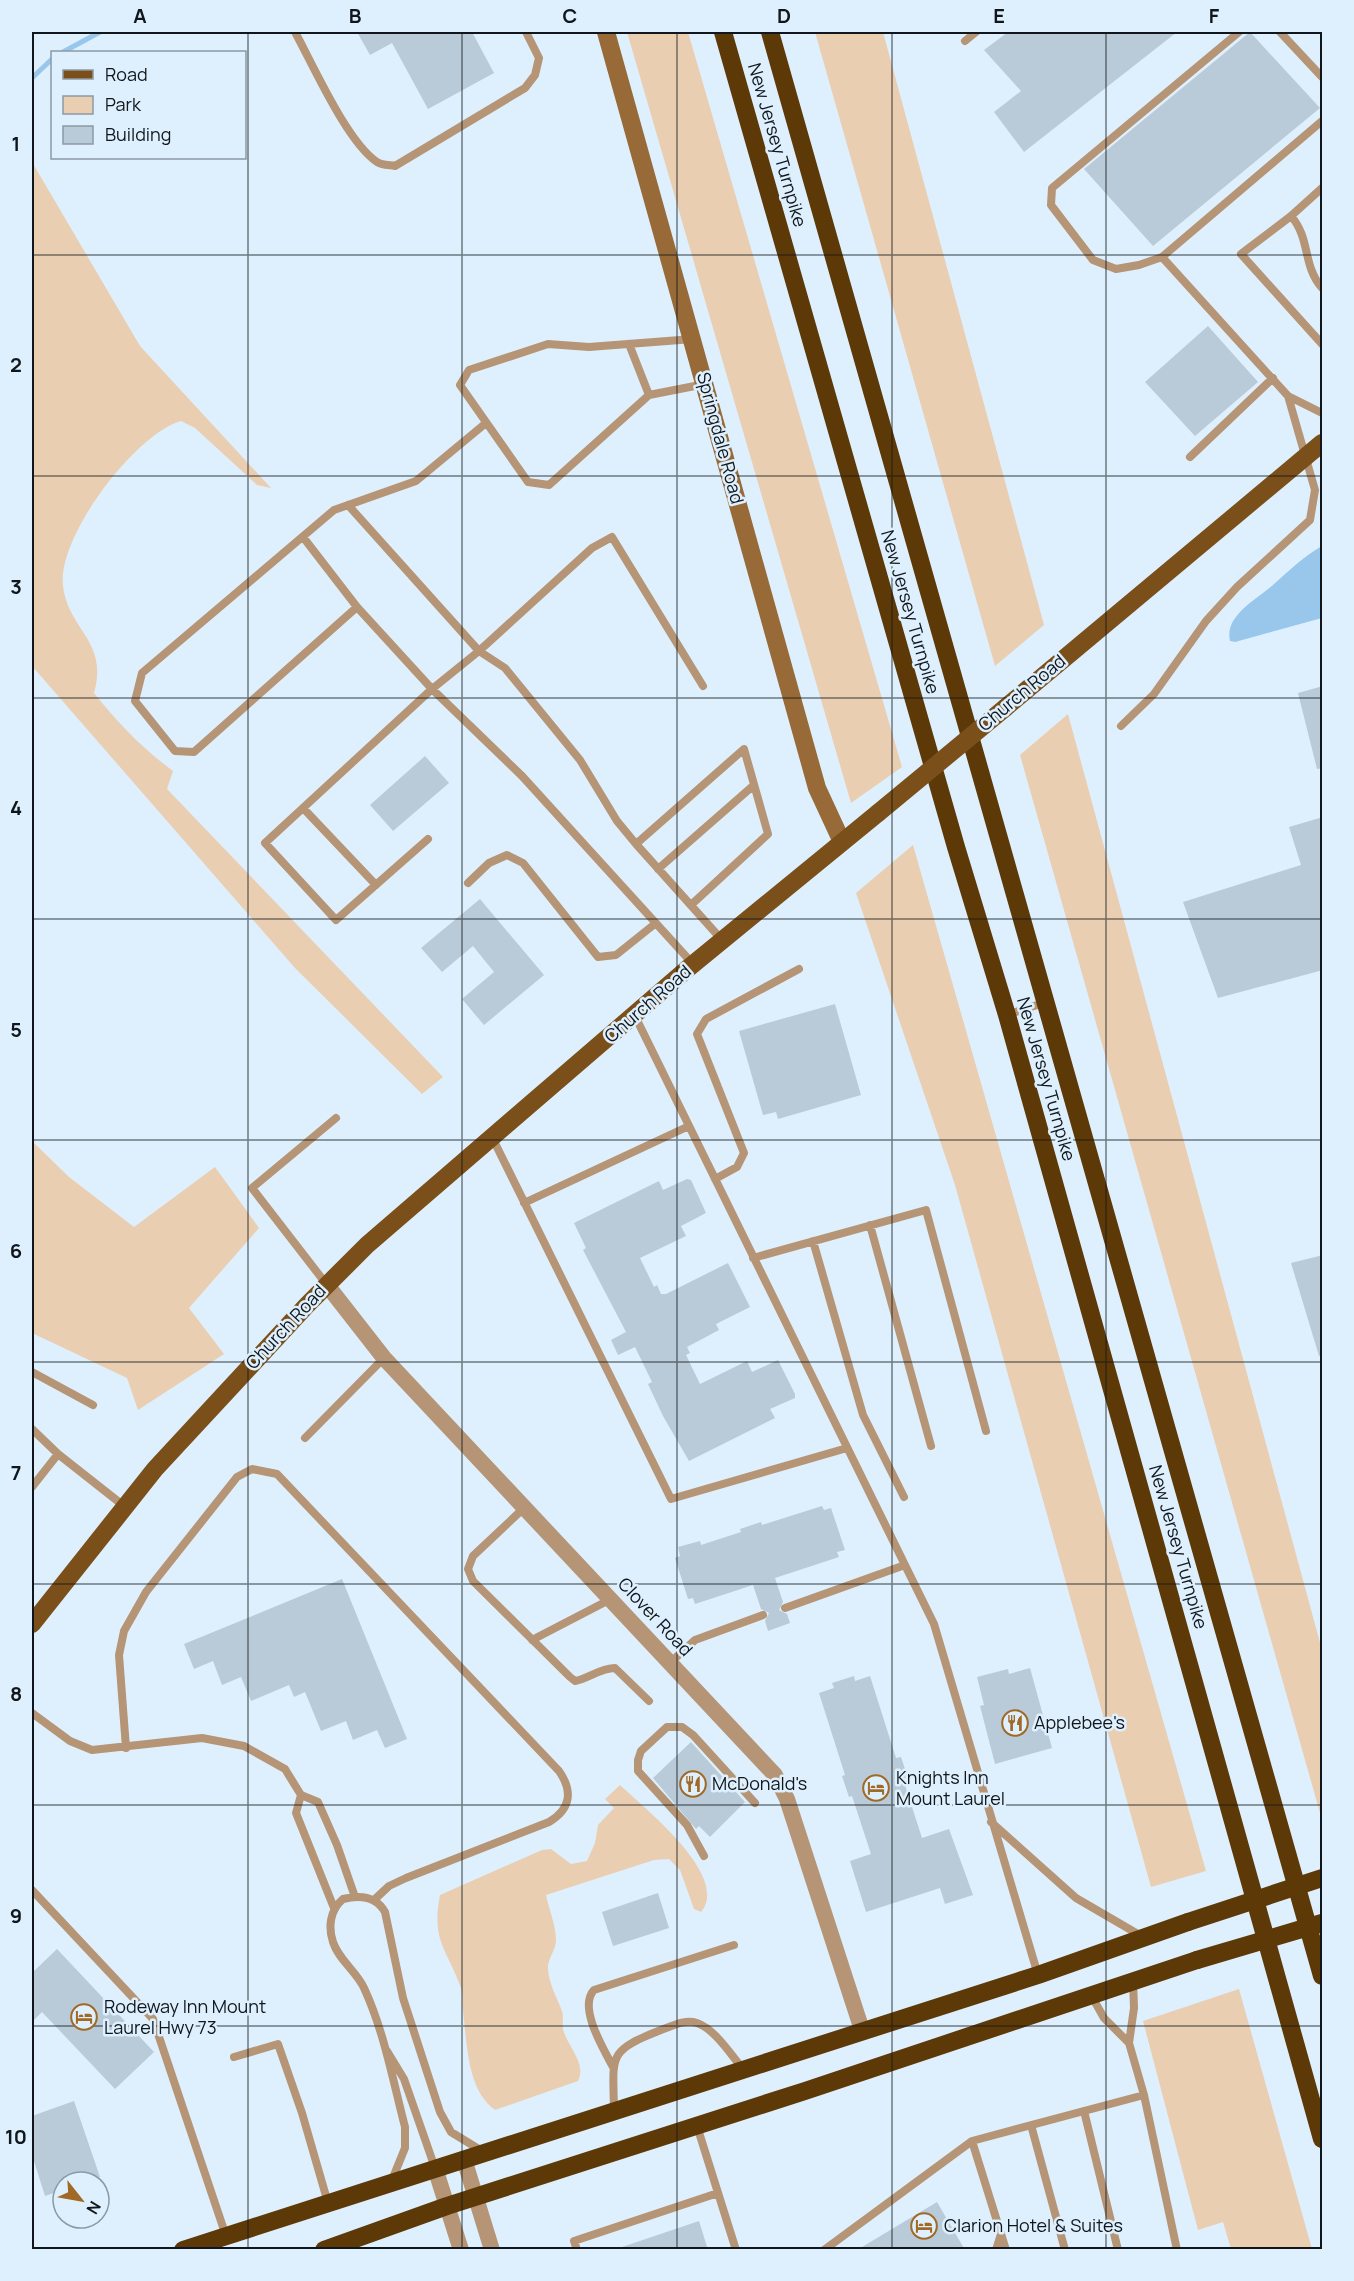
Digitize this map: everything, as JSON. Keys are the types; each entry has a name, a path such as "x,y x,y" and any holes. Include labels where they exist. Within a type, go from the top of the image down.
{"highway":[{"name":"New Jersey Turnpike","path":"723,32 953,836 1007,1015 1323,2139"},
{"name":"New Jersey Turnpike","path":"770,32 1323,1976"},
{"path":"183,2250 1038,1975 1188,1922 1323,1878"},
{"path":"1292,1931 1323,1918"},
{"path":"324,2250 475,2196 890,2064 1133,1980 1323,1923"}],"main road":[{"name":"Springdale Road","path":"606,32 817,788 842,842"},
{"name":"Church Road","path":"32,1624 124,1506 217,1400 327,1285 404,1211 635,1016 693,964 1316,451"}],"street":[{"name":"Clover Road","path":"327,1285 384,1358 766,1763 780,1784 862,2030"},
{"path":"464,2159 492,2250"},
{"path":"435,2168 460,2250"}],"lane":[{"path":"295,32 351,134 364,152 379,164 395,165 525,88 535,75 539,58 526,32"},
{"path":"965,41 976,32"},
{"path":"1239,32 1052,188 1051,205 1093,260 1116,269 1162,257 1323,121"},
{"path":"1280,32 1323,77"},
{"path":"1323,188 1241,254 1323,344"},
{"path":"1291,216 1302,229 1311,275 1323,288"},
{"path":"1121,726 1154,694 1206,621 1237,587 1310,520 1315,490 1316,451 1288,396 1162,257"},
{"path":"693,339 589,347 548,344 469,370 460,385 528,482 549,485 649,395 705,383"},
{"path":"629,344 649,395"},
{"path":"1190,457 1273,378"},
{"path":"1288,396 1323,413"},
{"path":"357,607 194,752 175,751 135,701 142,673 334,510 416,482 486,423"},
{"path":"348,505 479,651 505,668 580,760 616,821 722,940"},
{"path":"303,537 357,607 432,689 522,776 693,964"},
{"path":"428,839 336,920 265,843 432,689 479,651 592,548 612,537 703,686"},
{"path":"636,844 744,748 768,834 691,905"},
{"path":"658,869 754,785"},
{"path":"303,808 376,885"},
{"path":"468,883 489,863 507,855 523,863 598,957 616,955 656,923"},
{"path":"715,1179 737,1167 744,1153 697,1034 706,1019 799,969"},
{"path":"1007,1015 1047,1002"},
{"path":"635,1016 940,1640 991,1822 1038,1975"},
{"path":"327,1285 252,1188 336,1118"},
{"path":"524,1203 688,1126"},
{"path":"492,1136 671,1499 847,1448"},
{"path":"753,1258 926,1210 986,1431"},
{"path":"870,1225 931,1446"},
{"path":"813,1241 862,1415 904,1497"},
{"path":"305,1438 384,1358"},
{"path":"32,1372 93,1405"},
{"path":"32,1429 58,1454 124,1506"},
{"path":"32,1487 58,1454"},
{"path":"126,1748 118,1655 129,1618 146,1592 237,1477 252,1469 277,1474 559,1771 569,1790 566,1807 549,1822 406,1878 389,1886 374,1900"},
{"path":"525,1507 473,1556 468,1569 473,1581 575,1681 607,1668 615,1668 649,1701"},
{"path":"785,1608 905,1565"},
{"path":"532,1640 611,1599"},
{"path":"671,1662 695,1640 763,1615"},
{"path":"32,1713 60,1735 85,1748 99,1751 202,1738 238,1744 262,1754 285,1769 301,1795 318,1802 337,1845 355,1897"},
{"path":"704,1856 687,1824 641,1775 637,1765 641,1751 668,1727 682,1727 693,1735 755,1803"},
{"path":"301,1795 296,1813 334,1908"},
{"path":"991,1822 1076,1898 1144,1938"},
{"path":"32,1890 153,2019 226,2236"},
{"path":"391,2182 405,2148 405,2127 363,1985 333,1943 330,1926 334,1908 343,1899 355,1897 374,1900 381,1905 389,1923 391,1948 403,1998 446,2125 458,2138 485,2152"},
{"path":"613,2067 587,2007 588,1996 594,1990 734,1945"},
{"path":"1133,1980 1134,2008 1129,2043 1144,2095 1177,2250"},
{"path":"1091,1994 1104,2018 1129,2043"},
{"path":"614,2110 613,2067 619,2052 629,2042 683,2022 697,2023 709,2030 743,2068"},
{"path":"382,2043 404,2079 435,2168"},
{"path":"234,2057 278,2044 302,2113 328,2203"},
{"path":"824,2250 972,2141 1144,2095"},
{"path":"1084,2111 1119,2250"},
{"path":"697,2126 736,2250"},
{"path":"1031,2126 1065,2250"},
{"path":"972,2141 1006,2250"},
{"path":"577,2250 574,2241 718,2193"},
{"path":"996,2250 1001,2233"}],"green space":[{"path":"627,32 688,32 902,767 851,803"},
{"path":"815,32 883,32 1044,625 995,666"},
{"path":"32,162 140,346 271,488 257,485 195,428 181,421 162,430 142,445 122,466 86,516 72,541 64,565 63,586 66,601 92,648 96,661 97,675 94,693 131,735 173,771 167,789 443,1077 422,1094 295,968 32,666"},
{"path":"1068,714 1322,1650 1322,1820 1020,755"},
{"path":"913,845 1206,1871 1151,1887 955,1185 856,893"},
{"path":"32,1141 69,1177 134,1227 215,1167 259,1228 189,1308 224,1354 138,1410 127,1378 32,1333"},
{"path":"620,1785 664,1826 695,1862 704,1880 707,1897 701,1912 694,1909 680,1870 669,1859 654,1860 546,1895 556,1934 555,1947 548,1964 549,1979 562,2011 563,2029 578,2061 580,2074 578,2081 495,2110 479,2091 470,2065 461,1988 439,1934 440,1895 542,1850 551,1849 571,1864 587,1861 595,1843 598,1825 614,1808 605,1799"},
{"path":"1239,1989 1312,2249 1231,2249 1223,2222 1198,2230 1143,2021"}],"water":[{"path":"1322,546 1322,618 1235,642 1230,641 1232,623 1237,615 1303,559"}],"building":[{"path":"357,32 472,32 494,73 428,109 392,43 370,55"},
{"path":"1008,32 1177,32 1024,152 994,112 1021,91 984,50"},
{"path":"1250,32 1320,108 1153,246 1084,169"},
{"path":"1208,326 1258,382 1195,436 1145,382"},
{"path":"1323,686 1323,768 1317,769 1298,693"},
{"path":"425,756 449,783 393,831 370,805"},
{"path":"1323,817 1323,970 1218,998 1183,902 1301,865 1289,827"},
{"path":"480,899 544,975 484,1025 462,999 494,972 473,946 442,972 421,948"},
{"path":"835,1004 861,1095 778,1119 776,1112 763,1115 739,1031"},
{"path":"687,1179 691,1180 706,1213 681,1226 686,1236 640,1258 654,1287 657,1285 661,1294 666,1294 728,1263 750,1307 716,1324 719,1330 687,1347 690,1353 686,1355 700,1384 747,1361 752,1372 778,1360 795,1394 795,1398 770,1409 775,1418 689,1461 663,1416 648,1384 652,1382 635,1347 618,1355 611,1340 626,1332 583,1250 586,1248 574,1223 659,1181 663,1190"},
{"path":"1323,1255 1323,1355 1319,1356 1291,1263"},
{"path":"822,1506 824,1510 831,1508 845,1550 837,1552 839,1557 775,1578 783,1602 779,1610 787,1614 790,1623 768,1631 765,1621 769,1613 761,1609 753,1585 695,1604 693,1598 688,1599 675,1558 680,1556 678,1547 700,1541 701,1545 741,1532 740,1529 761,1522 762,1525"},
{"path":"342,1579 407,1739 385,1748 377,1730 353,1740 346,1721 321,1731 305,1692 294,1697 289,1685 251,1701 241,1677 222,1685 213,1661 194,1669 184,1644"},
{"name":"Applebee's","path":"1030,1668 1052,1748 995,1764 980,1706 984,1705 977,1677 1008,1669 1009,1674"},
{"name":"Knights Inn Mount Laurel","path":"854,1676 855,1681 870,1676 896,1758 901,1757 908,1778 903,1779 922,1838 949,1829 973,1895 945,1904 940,1888 866,1912 850,1861 871,1854 852,1796 849,1797 842,1776 845,1775 819,1693 834,1688 832,1683"},
{"name":"McDonald's","path":"691,1742 745,1802 710,1837 699,1826 696,1829 653,1778"},
{"path":"658,1893 669,1928 613,1946 602,1912"},
{"name":"Rodeway Inn Mount Laurel Hwy 73","path":"57,1949 154,2052 115,2089 42,2012 32,2022 32,1973"},
{"path":"74,2101 98,2170 51,2170 51,2194 45,2196 32,2155 32,2116"},
{"name":"Clarion Hotel & Suites","path":"937,2202 965,2250 857,2250"},
{"path":"699,2221 708,2250 623,2250 622,2247"}],"waterway":[{"path":"65,51 100,32"},
{"path":"32,78 51,60"}],"place":[{"name":"Applebee's","path":"1015,1723"},
{"name":"McDonald's","path":"693,1784"},
{"name":"Knights Inn Mount Laurel","path":"876,1788"},
{"name":"Rodeway Inn Mount Laurel Hwy 73","path":"84,2017"},
{"name":"Clarion Hotel & Suites","path":"924,2226"}]}
